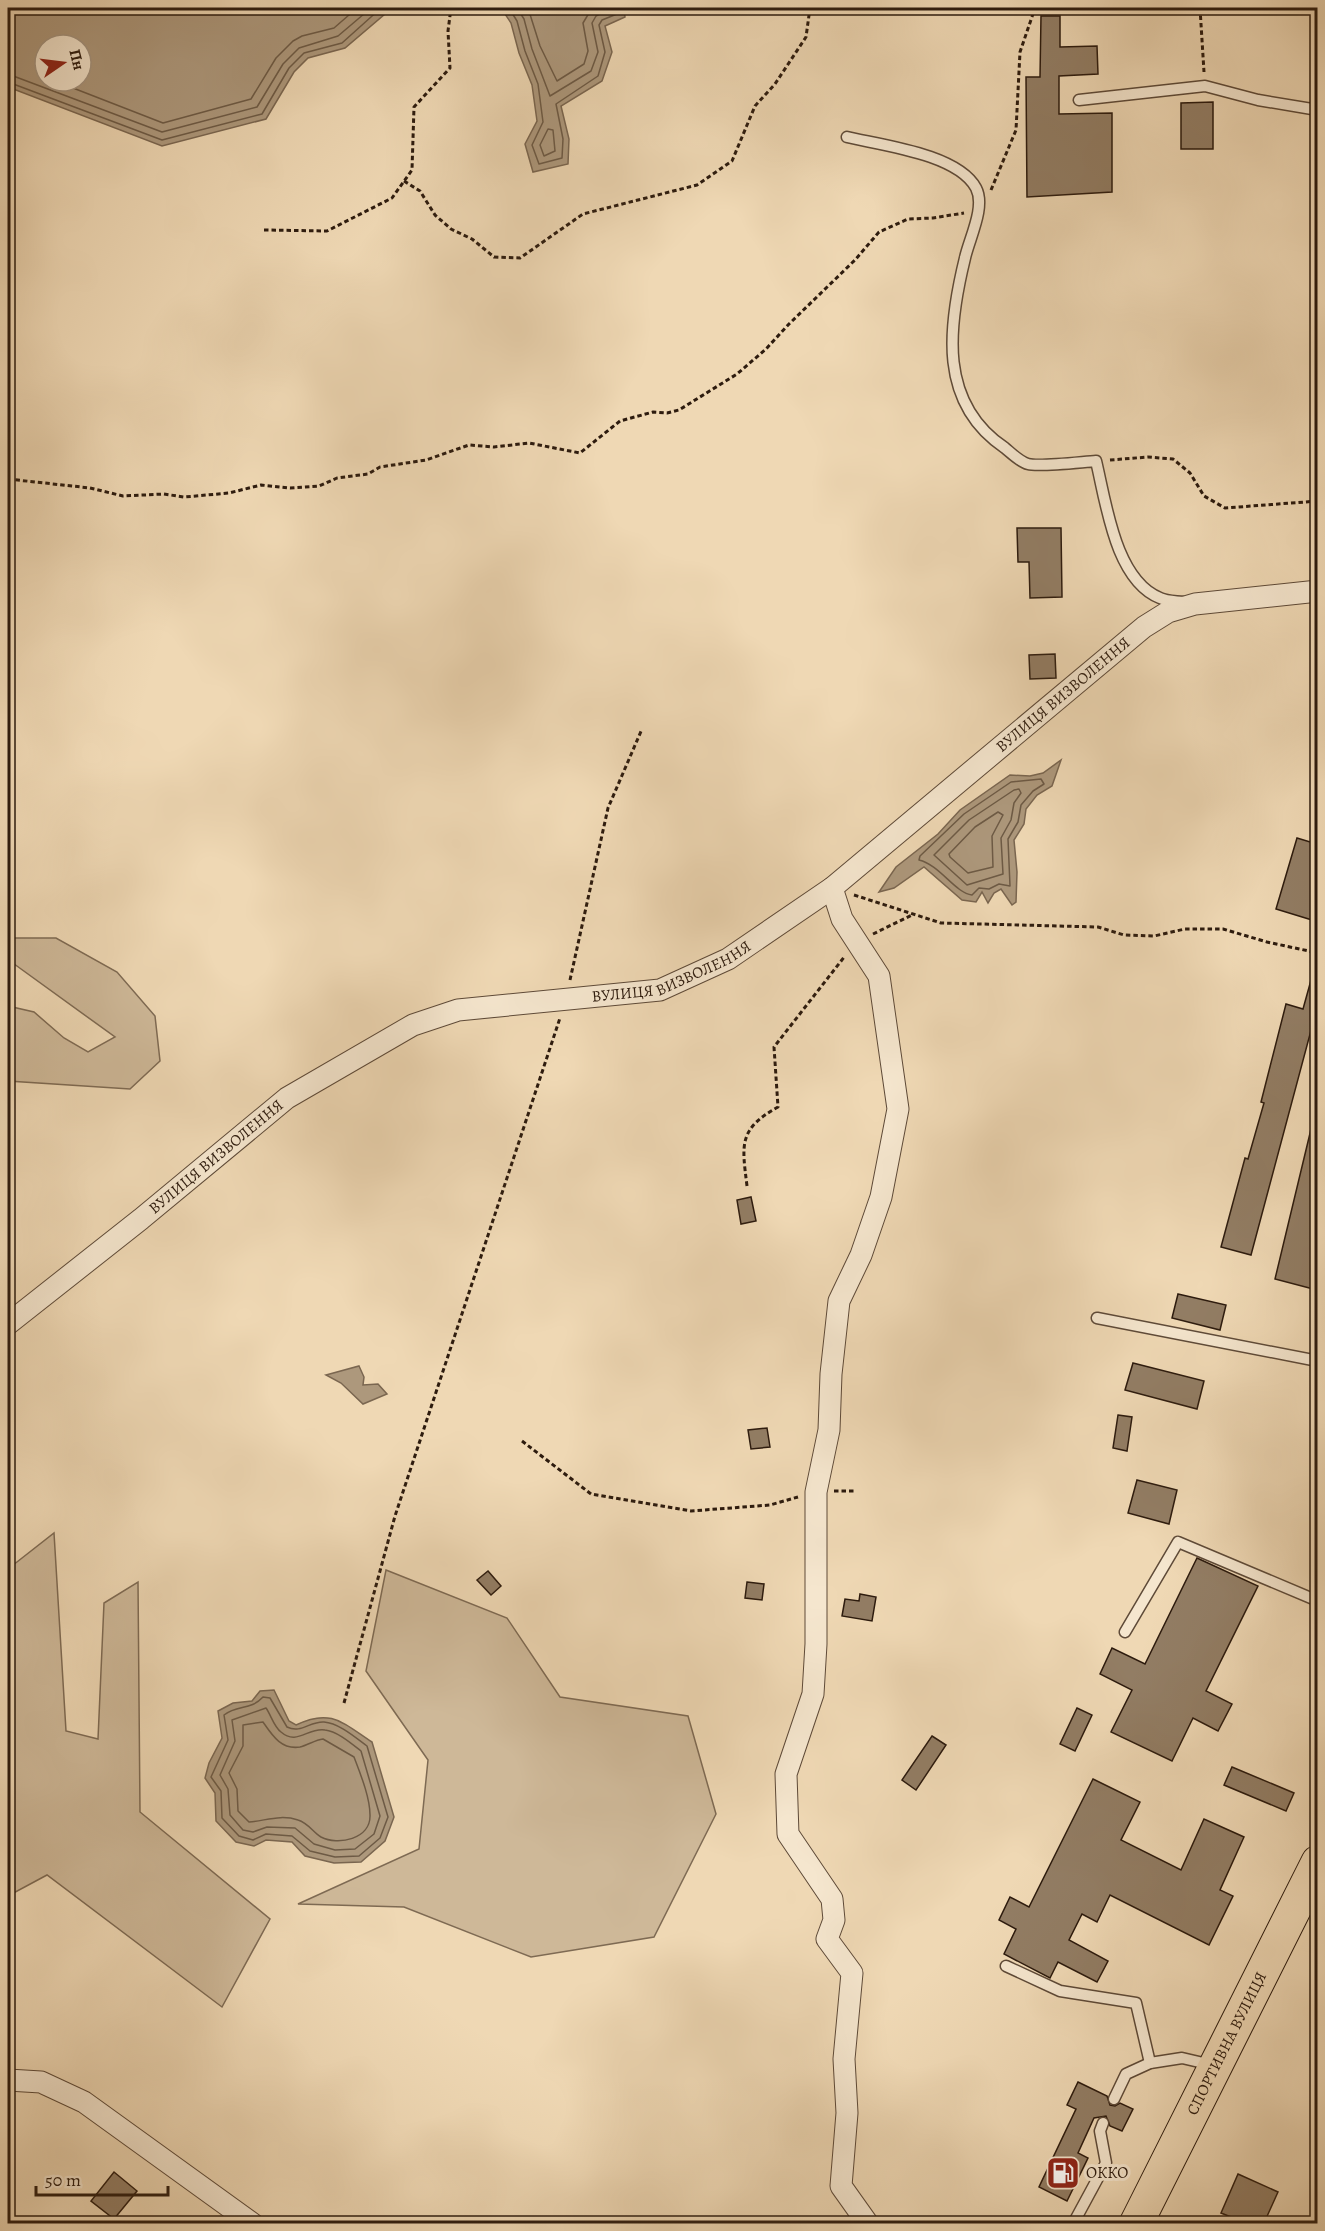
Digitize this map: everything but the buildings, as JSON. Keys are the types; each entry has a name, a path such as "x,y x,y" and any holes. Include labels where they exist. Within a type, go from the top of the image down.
{"main road":[{"name":"СПОРТИВНА ВУЛИЦЯ","path":"1141,2221 1215,2065 1317,1862"}],"street":[{"name":"ВУЛИЦЯ ВИЗВОЛЕННЯ","path":"8,1324 296,1092 413,1025 458,1010 660,990 728,959 832,888 1143,627 1168,612 1195,604 1317,591"},
{"path":"832,888 842,919 879,976 898,1109 881,1197 861,1255 839,1301 831,1374 829,1430 816,1492 816,1644 813,1694 786,1773 788,1834 832,1899 834,1920 827,1939 852,1973 844,2059 848,2113 841,2186 868,2223"},
{"path":"8,2080 41,2082 84,2102 254,2223"}],"lane":[{"path":"1079,100 1204,86 1258,100 1317,110"},
{"path":"847,137 926,156 956,168 976,188 979,205 955,299 954,379 966,406 988,436 1028,464 1096,461 1119,552 1134,579 1159,598 1195,604"},
{"path":"1097,1318 1317,1361"},
{"path":"1125,1632 1178,1542 1317,1601"},
{"path":"1006,1966 1060,1990 1136,2003 1150,2063"},
{"path":"1113,2099 1126,2074 1150,2063 1182,2058 1215,2065"},
{"path":"1073,2223 1106,2163 1100,2131 1103,2123"}],"path":[{"path":"264,230 327,231 392,198 412,170 414,107 450,68 448,31 451,8"},
{"path":"404,181 420,191 435,215 451,229 472,239 494,257 520,258 584,214 697,185 732,161 755,106 775,84 806,37 810,8"},
{"path":"8,479 90,488 123,496 164,494 184,497 229,494 261,485 290,488 319,486 337,478 368,474 395,463 426,460 469,445 494,447 529,443 570,453 580,453 620,421 653,412 679,410 737,374 766,349 797,315 855,260 879,232 908,219 933,219 969,212 988,195 1016,130 1020,52 1035,8"},
{"path":"1200,8 1204,86"},
{"path":"1096,461 1148,457 1173,459 1190,473 1204,496 1225,508 1317,501"},
{"path":"344,1703 395,1516 502,1199 566,998 608,808 642,729"},
{"path":"832,888 941,923 1098,927 1124,935 1154,936 1185,929 1223,929 1317,953"},
{"path":"747,1186 742,1147 756,1119 778,1107 774,1047 856,942 912,915"},
{"path":"522,1441 591,1494 691,1511 770,1505 816,1492 856,1491"}],"shaded area":[{"path":"13,938 56,938 117,972 155,1016 160,1061 130,1089 8,1081 8,1006 34,1012 64,1038 88,1052 115,1037 10,961"},
{"path":"54,1533 66,1731 98,1739 104,1603 138,1582 140,1812 270,1919 222,2007 47,1875 8,1896 8,1569"},
{"path":"386,1570 507,1618 560,1697 688,1716 716,1814 654,1937 531,1957 404,1907 298,1904 419,1849 428,1760 366,1671"}],"water":[{"path":"8,8 388,8 385,14 345,48 308,58 294,72 266,119 162,146 8,87"},
{"path":"501,8 624,8 625,17 605,26 612,52 602,81 561,106 569,139 568,164 533,172 525,144 537,121 532,85 519,53 511,23"},
{"path":"1061,760 1052,786 1037,795 1026,809 1024,824 1014,840 1017,872 1016,902 1012,905 1001,889 994,893 988,903 982,892 976,902 962,900 924,867 894,888 879,892 896,867 938,834 960,810 1010,775 1030,776 1043,773"},
{"path":"359,1366 364,1377 363,1385 378,1384 387,1394 363,1404 341,1383 326,1375"},
{"path":"274,1690 289,1721 296,1725 308,1720 328,1718 344,1724 372,1742 394,1817 385,1841 361,1862 334,1863 305,1856 292,1842 266,1840 254,1846 236,1842 216,1821 215,1793 205,1778 209,1763 222,1738 218,1711 233,1703 252,1701 260,1691"}],"place":[{"name":"ОККО","path":"1063,2173"}]}
